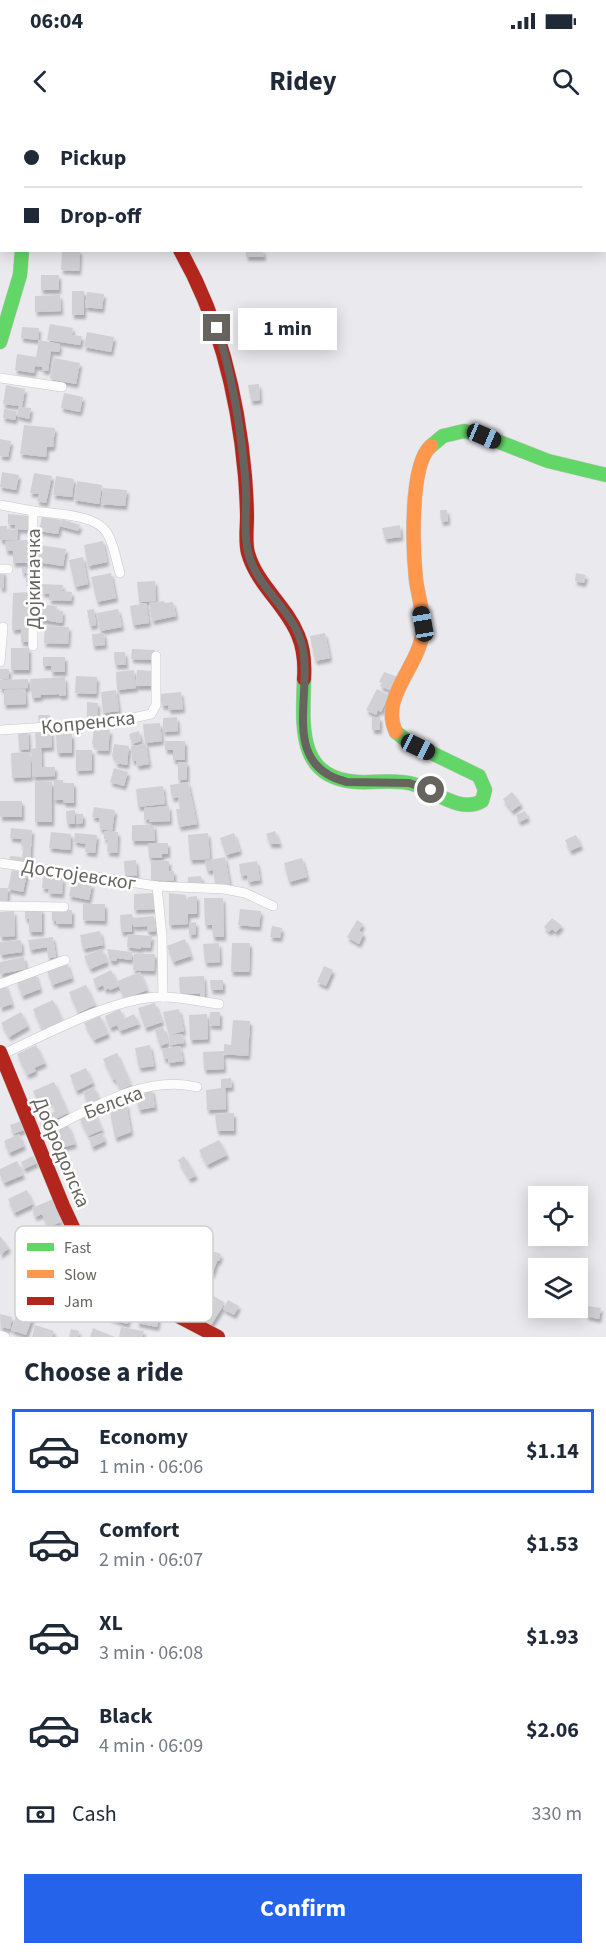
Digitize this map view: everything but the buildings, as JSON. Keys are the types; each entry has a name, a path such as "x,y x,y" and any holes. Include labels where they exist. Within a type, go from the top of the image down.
{"main road":[{"path":"0,342 20,275 22,252"},
{"path":"181,252 204,293 221,339 242,448 248,550 257,575 290,618 302,643 305,659 304,739 311,759 326,774 347,782 409,783 469,806 476,805 485,796 485,787 478,776 400,736 390,717 392,704 421,644 423,624 414,553 418,469 426,450 443,436 454,432 474,432 548,461 606,475"},
{"name":"Добродолска","path":"1,1053 73,1226"},
{"name":"Добродолска","path":"189,1322 218,1337"}],"street":[{"path":"0,378 62,387"},
{"name":"Дојкиначка","path":"0,505 90,519 99,524 109,536 120,573"},
{"name":"Дојкиначка","path":"33,511 33,646"},
{"path":"0,662 3,627"},
{"name":"Копренска","path":"0,730 111,723 151,714 156,705 156,656"},
{"name":"Достојевског","path":"0,863 157,886 225,889 245,893 273,906"},
{"name":"Достојевског","path":"157,886 162,936 163,997"},
{"path":"0,906 64,907"},
{"path":"0,984 64,960"},
{"path":"1,1053 112,1006 163,997 219,1004"},
{"name":"Белска","path":"34,1137 129,1093 174,1084 197,1087"},
{"path":"0,1335 5,1337"}],"traffic: fast":[{"path":"0,342 20,275 22,252"},
{"path":"431,446 443,436 464,431 484,436 548,461 606,475"},
{"path":"304,679 303,714 307,747 313,760 323,771 338,779 358,782 392,781 413,784 447,800 465,805 482,801 485,790 479,776 407,741 396,732"}],"traffic: slow":[{"path":"396,732 392,718 393,705 397,692 417,653 423,625 416,580 414,509 419,471 424,456 431,446"}],"traffic: jam":[{"path":"181,252 206,304 225,359 232,388 245,476 248,553 258,575 293,624 298,635 304,657 304,679"},
{"path":"0,1052 72,1226"},
{"path":"189,1322 218,1337"}],"route":[{"path":"217,328 232,391 242,448 247,517 246,537 251,563 257,575 290,618 302,643 305,659 303,729 307,751 318,767 337,780 347,782 394,781 431,790"}]}
